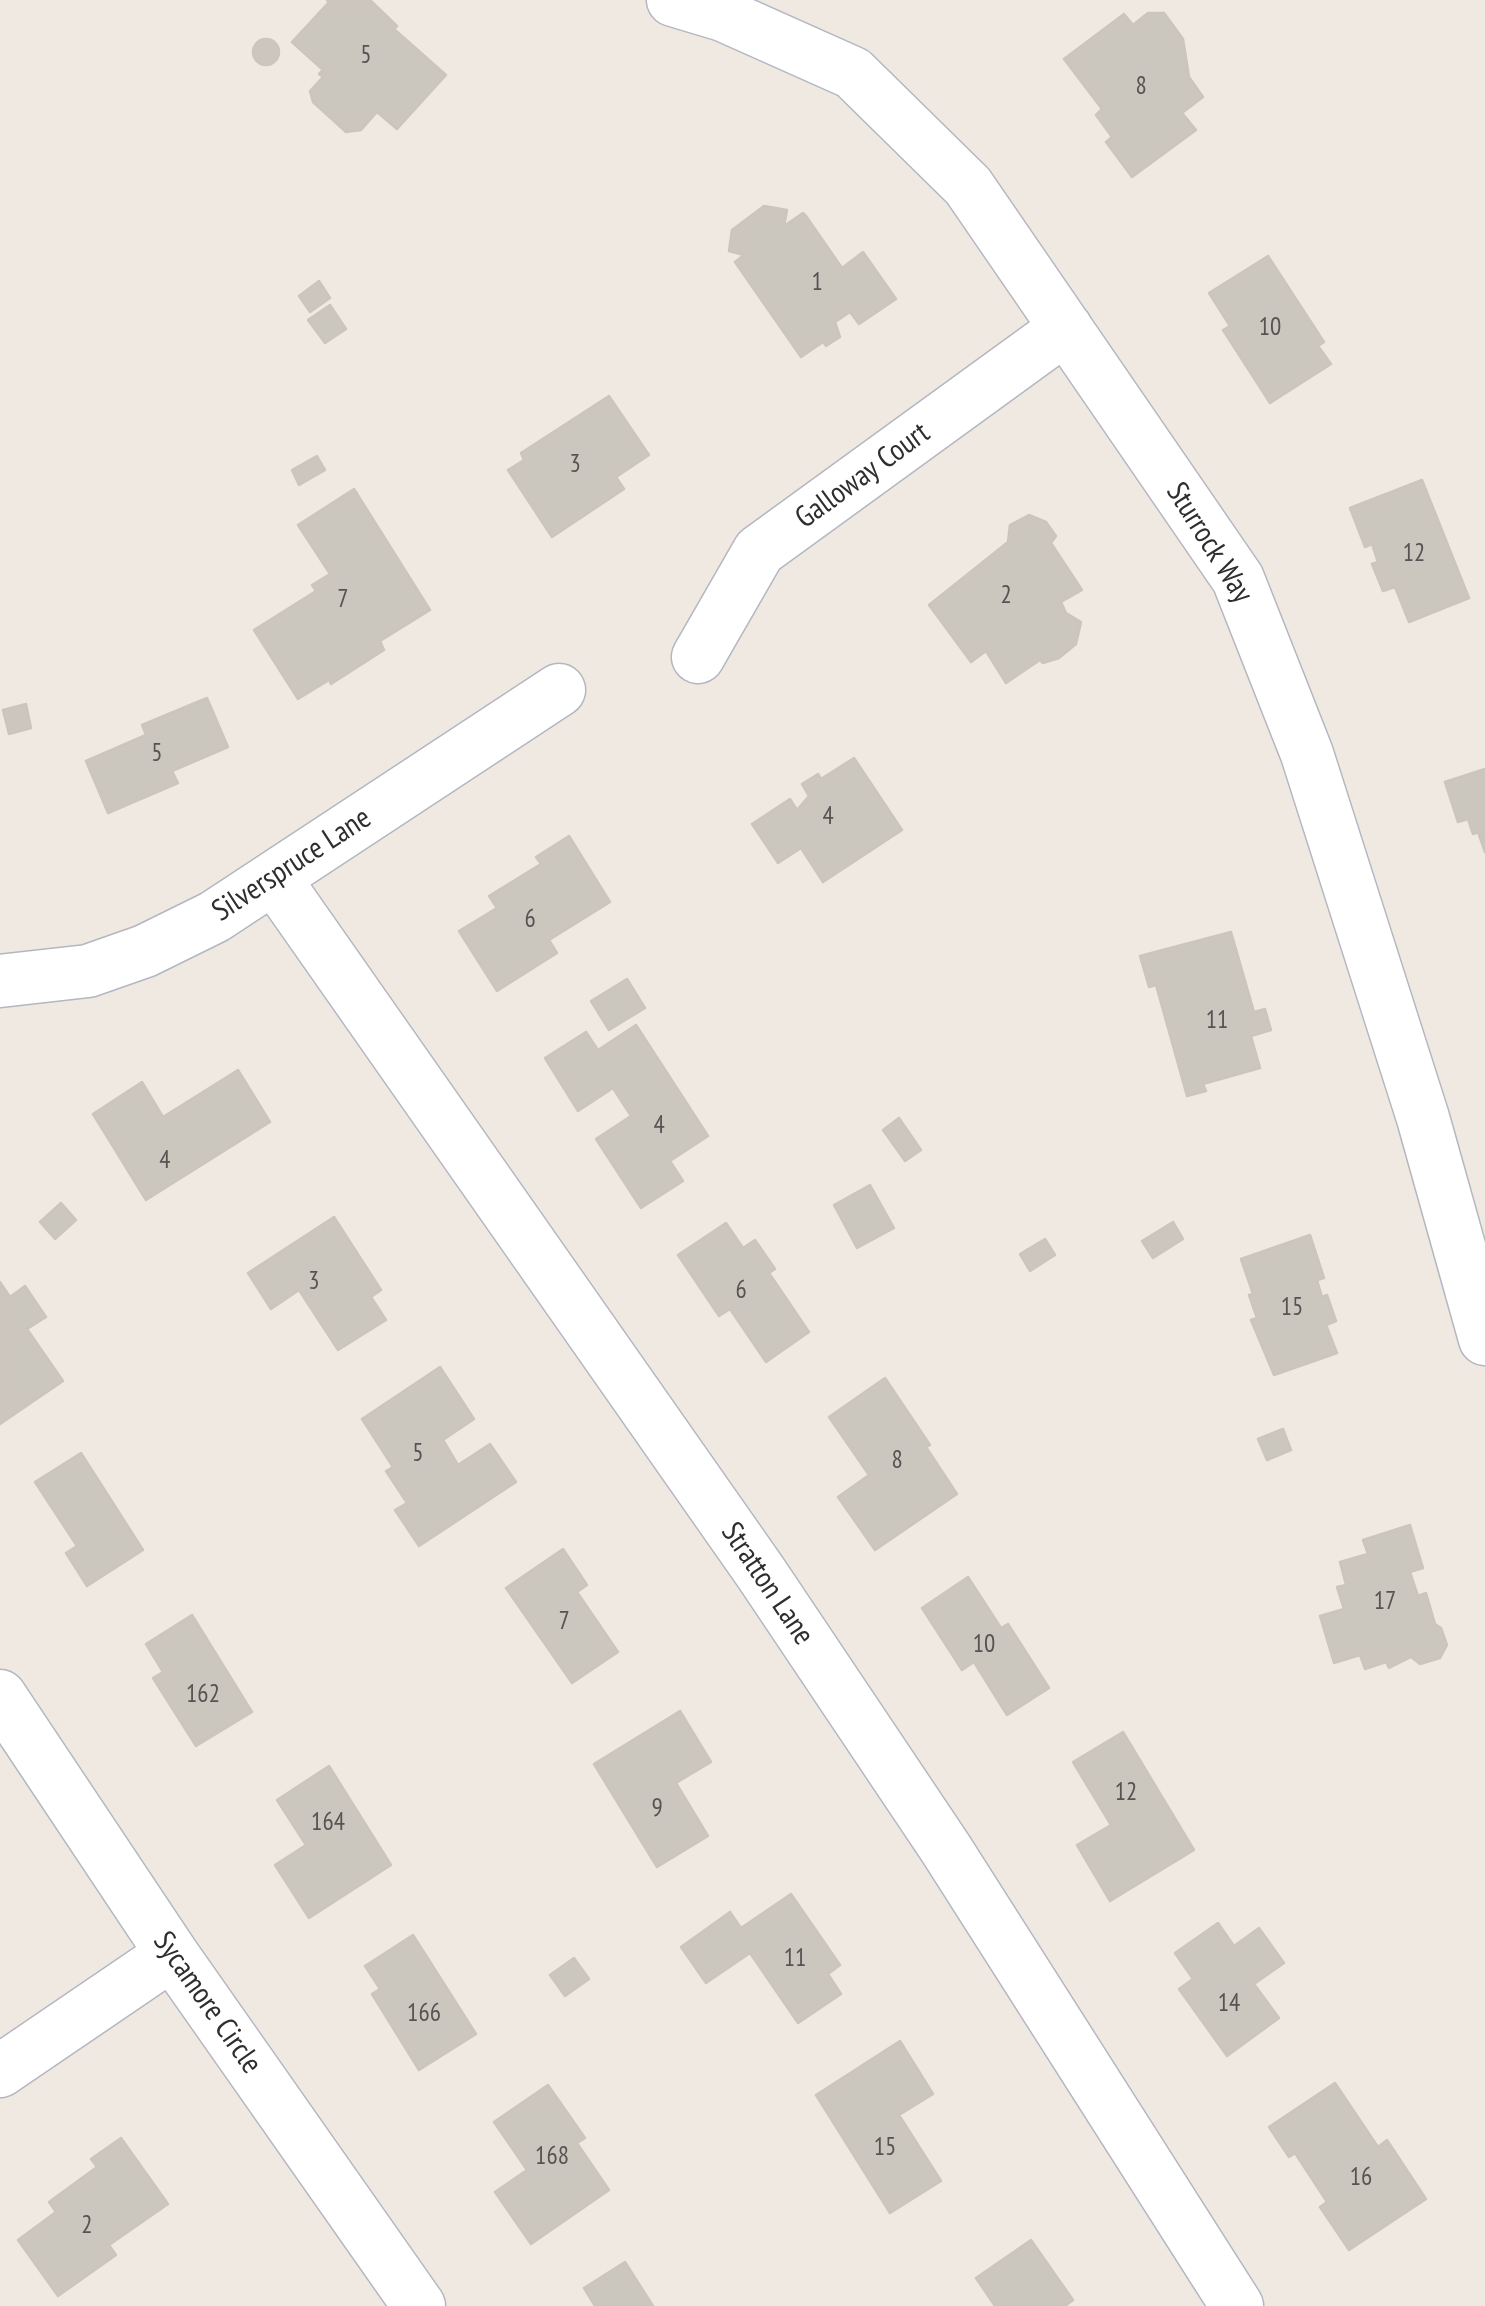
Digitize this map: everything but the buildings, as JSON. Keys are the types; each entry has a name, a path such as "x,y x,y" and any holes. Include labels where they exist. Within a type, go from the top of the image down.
{"street":[{"name":"Sturrock Way","path":"674,0 723,15 854,73 968,186 1238,579 1307,754 1423,1118 1485,1339"},
{"name":"Galloway Court","path":"698,657 759,551 1066,328"},
{"name":"Silverspruce Lane","path":"0,981 88,971 145,951 214,917 559,690"},
{"name":"Stratton Lane","path":"274,878 761,1573 946,1849 1237,2306"},
{"name":"Sycamore Circle","path":"0,1696 172,1954 419,2306"},
{"path":"0,2071 172,1954"}]}
